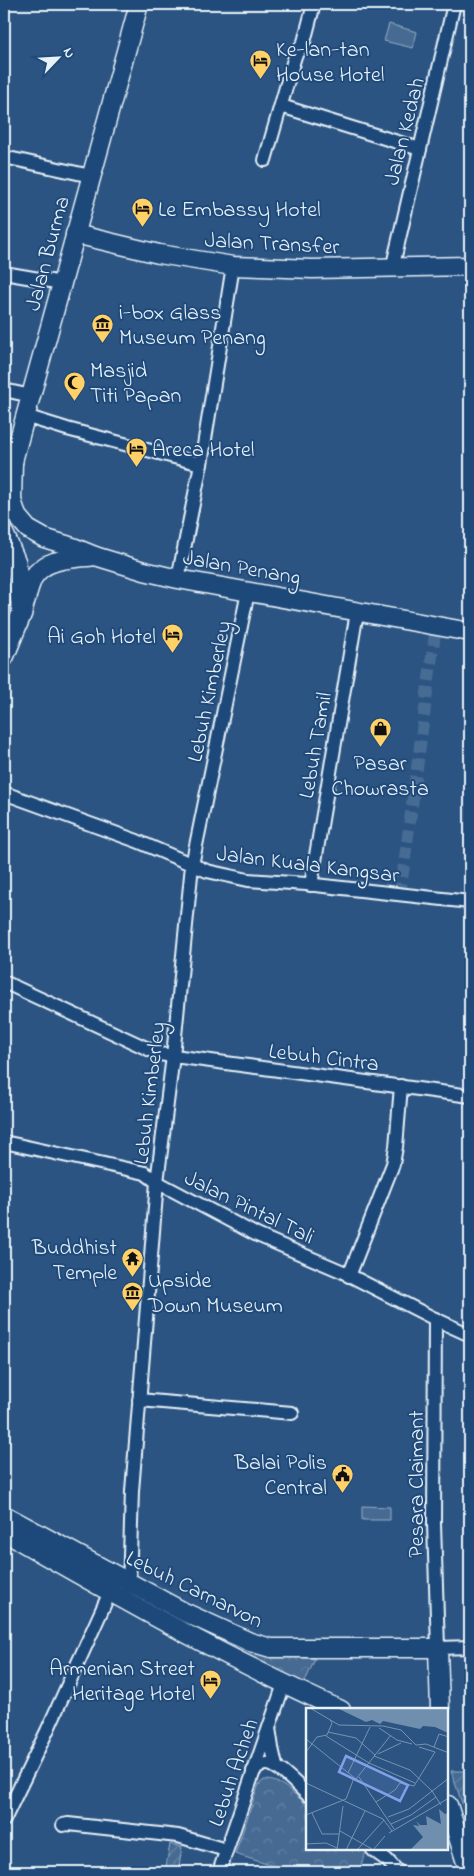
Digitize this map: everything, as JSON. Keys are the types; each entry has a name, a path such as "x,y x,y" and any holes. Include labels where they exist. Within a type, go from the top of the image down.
{"main road":[{"name":"Jalan Burma","path":"17,516 12,500 8,468 26,416 139,4"},
{"name":"Jalan Transfer","path":"75,234 168,256 234,266 312,269 392,269 470,266"},
{"name":"Jalan Penang","path":"17,516 35,534 144,572 357,612 470,630"},
{"path":"4,534 16,562 22,613"},
{"path":"4,657 22,613 33,578 52,562 95,556"},
{"name":"Lebuh Carnarvon","path":"4,1515 129,1583 191,1615 250,1642 272,1648 438,1648"},
{"name":"Lebuh Carnarvon","path":"4,1532 129,1603 284,1684 337,1708"},
{"path":"438,1648 440,1708"},
{"path":"449,1807 469,1872"}],"street":[{"path":"265,160 295,56 304,42 314,4"},
{"name":"Jalan Kedah","path":"392,269 454,4"},
{"path":"281,106 420,148"},
{"path":"4,157 91,176"},
{"path":"178,579 201,464 234,266"},
{"path":"4,273 62,283"},
{"path":"4,390 31,396"},
{"path":"26,416 66,429 201,464"},
{"name":"Lebuh Kimberley","path":"129,1603 132,1490 139,1400 158,1182 173,1056 192,864 248,592"},
{"name":"Lebuh Tamil","path":"311,884 357,612"},
{"name":"Jalan Kuala Kangsar","path":"4,793 137,841 207,871 248,880 311,884 470,902"},
{"name":"Lebuh Cintra","path":"4,982 153,1053 470,1096"},
{"path":"349,1276 393,1164 401,1086"},
{"name":"Jalan Pintal Tali","path":"4,1142 145,1172 158,1182 258,1235 349,1276 470,1335"},
{"name":"Pesara Claimant","path":"435,1319 434,1524 438,1648"},
{"path":"139,1400 292,1413"},
{"path":"4,1820 110,1592"},
{"name":"Lebuh Carnarvon","path":"438,1648 470,1647"},
{"name":"Lebuh Acheh","path":"219,1872 284,1684"},
{"path":"269,1726 276,1766"},
{"path":"253,1771 261,1765 276,1766 306,1793"},
{"path":"63,1824 178,1836 226,1850"},
{"path":"374,1851 387,1860 398,1872"}],"green space":[{"path":"389,24 417,32 413,48 384,41"},
{"path":"362,1506 390,1507 390,1520 362,1520"},
{"path":"205,1633 232,1644 269,1654 315,1659 304,1684 203,1637"},
{"path":"451,1771 470,1771 470,1811 465,1812"},
{"path":"264,1780 276,1782 306,1804 306,1851 366,1852 358,1872 292,1872 235,1854 259,1784"},
{"path":"170,1844 182,1847 178,1872 165,1872"},
{"path":"110,1866 142,1870 142,1872 110,1872"}],"tunnel":[{"path":"400,895 436,626"}],"place":[{"name":"Ke-lan-tan House Hotel","path":"260,80"},
{"name":"Le Embassy Hotel","path":"142,227"},
{"name":"i-box Glass Museum Penang","path":"103,343"},
{"name":"Masjid Titi Papan","path":"74,401"},
{"name":"Areca Hotel","path":"136,467"},
{"name":"Ai Goh Hotel","path":"172,654"},
{"name":"Pasar Chowrasta","path":"380,748"},
{"name":"Buddhist Temple","path":"133,1278"},
{"name":"Upside Down Museum","path":"132,1311"},
{"name":"Balai Polis Central","path":"343,1493"},
{"name":"Armenian Street Heritage Hotel","path":"211,1699"}]}
